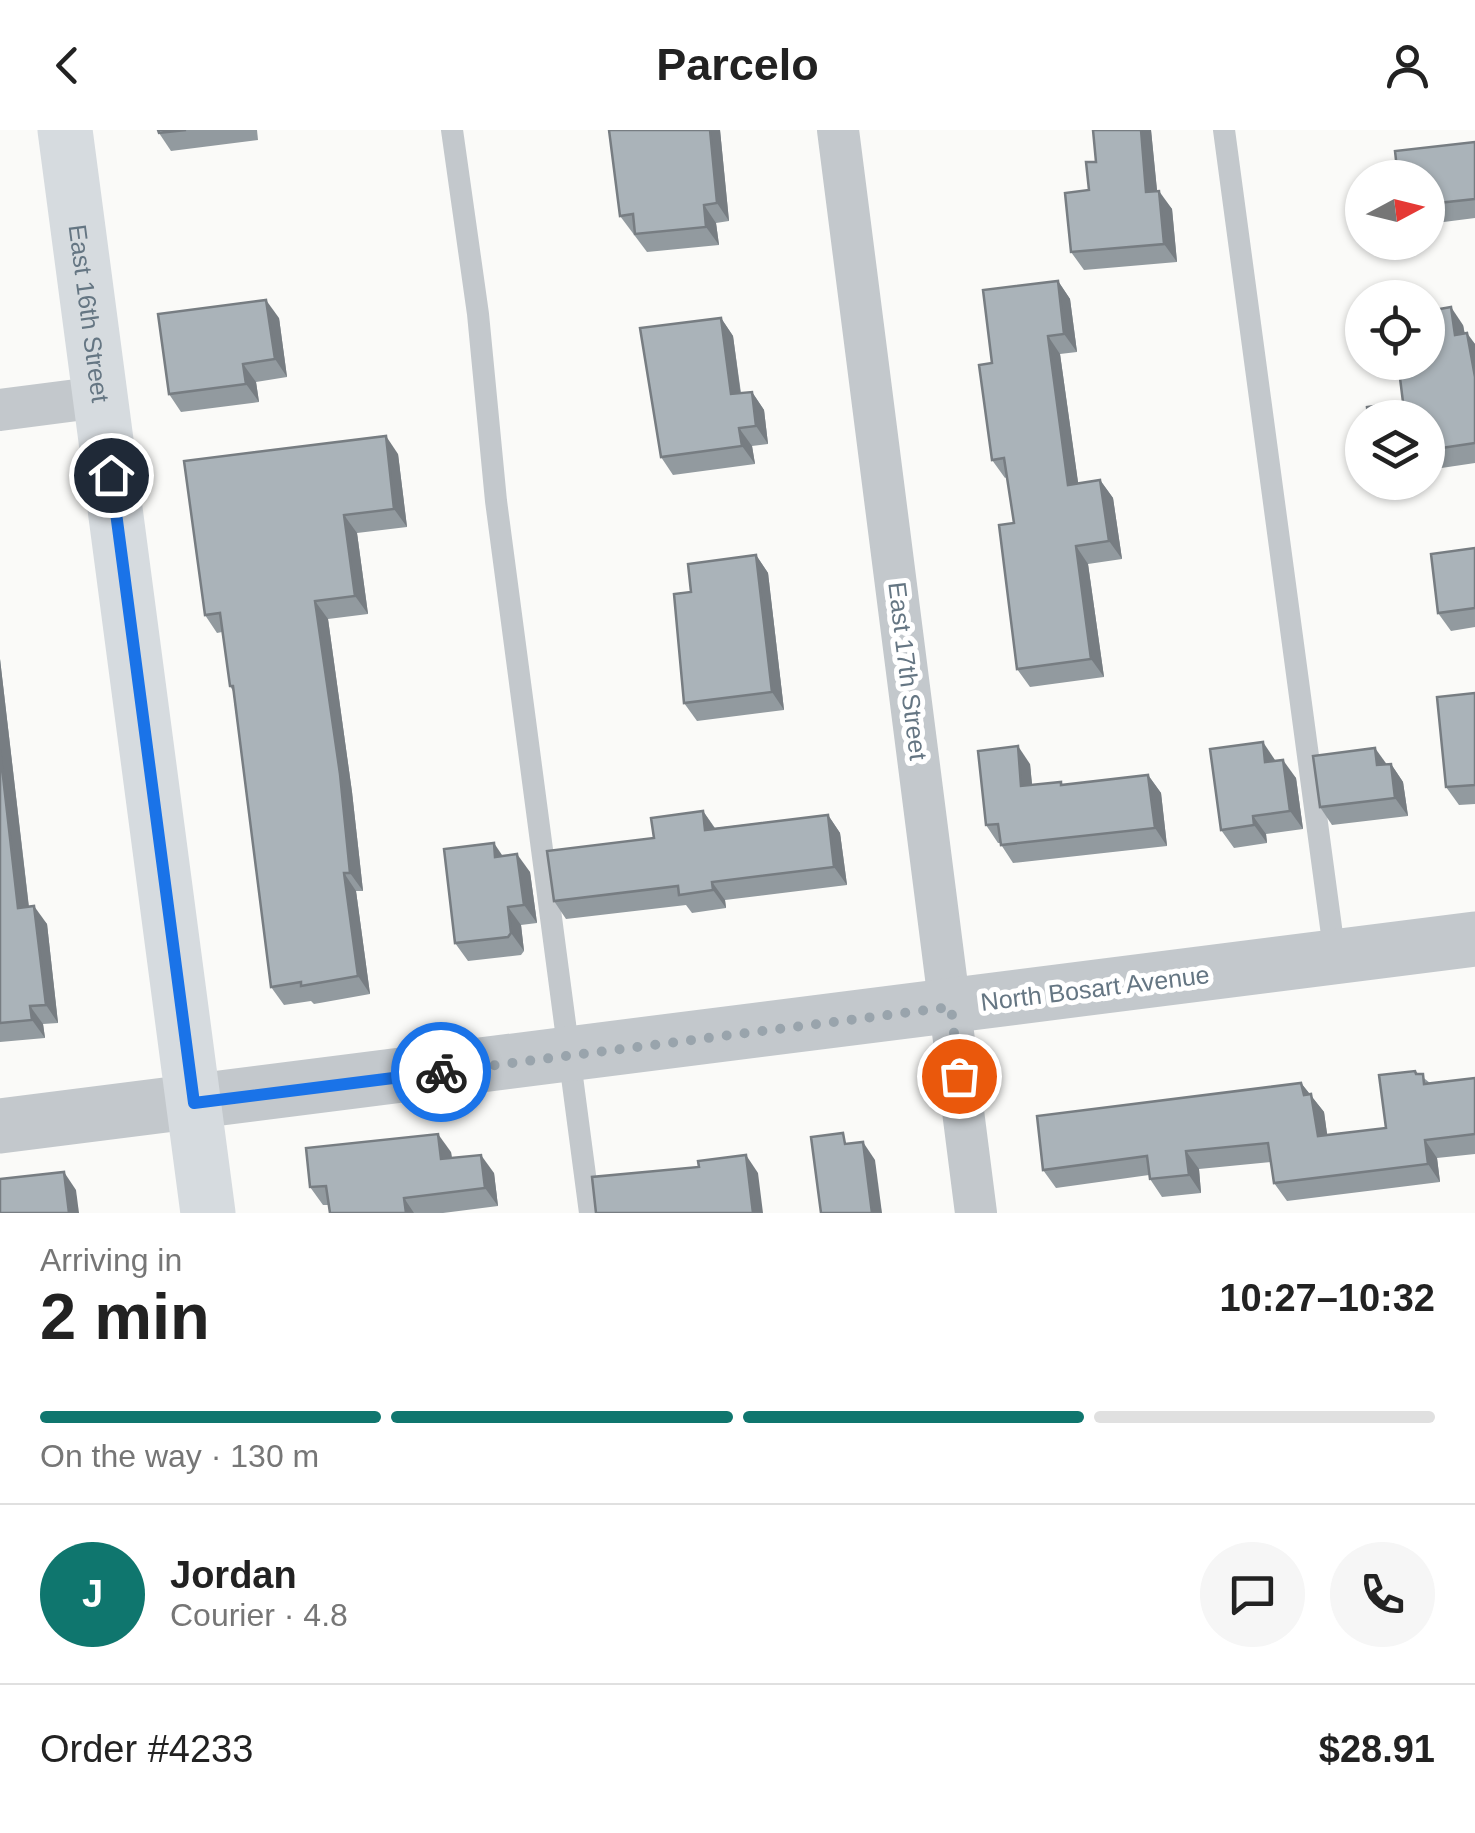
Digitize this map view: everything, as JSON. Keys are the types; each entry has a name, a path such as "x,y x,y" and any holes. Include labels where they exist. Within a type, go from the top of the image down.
{"main road":[{"name":"East 16th Street","path":"64,130 208,1213"}],"street":[{"name":"East 17th Street","path":"838,130 976,1213"},
{"path":"0,410 100,397"},
{"name":"North Bosart Avenue","path":"0,1126 1475,939"}],"lane":[{"path":"452,130 478,314 496,502 590,1213"},
{"path":"1224,130 1334,956"}],"building":[{"path":"609,130 710,130 717,203 704,205 706,227 635,234 633,214 620,216"},
{"path":"1093,130 1141,130 1146,192 1159,191 1164,244 1071,252 1065,193 1089,190 1086,162 1096,162"},
{"path":"1475,142 1475,199 1445,202 1445,160 1396,160 1395,151"},
{"path":"1058,281 1064,334 1048,336 1068,485 1100,480 1109,541 1076,546 1091,659 1017,669 999,525 1014,523 1004,458 992,460 979,365 992,363 983,290"},
{"path":"266,300 275,359 243,364 246,384 169,394 158,314"},
{"path":"1451,307 1455,335 1467,333 1475,377 1475,443 1445,447 1445,400 1403,400 1400,380 1445,380 1445,308"},
{"path":"721,318 731,394 752,392 756,426 739,428 742,446 661,457 640,328"},
{"path":"386,436 394,509 344,515 355,596 315,601 340,774 350,873 344,873 358,976 271,987 233,686 220,613 205,615 184,461"},
{"path":"1475,548 1475,608 1438,613 1431,554"},
{"path":"756,555 772,692 684,703 674,594 691,592 688,564"},
{"path":"1475,693 1475,785 1446,787 1437,697"},
{"path":"1263,742 1265,762 1283,760 1290,811 1253,816 1254,825 1221,830 1210,749"},
{"path":"1018,746 1021,786 1148,775 1155,828 1001,845 998,824 986,825 978,751"},
{"path":"1375,748 1377,765 1391,764 1395,798 1320,807 1313,756"},
{"path":"0,750 18,908 34,906 46,1005 30,1006 32,1020 0,1023"},
{"path":"703,811 705,830 828,815 834,867 712,882 713,890 679,895 678,886 554,901 547,851 654,838 651,818"},
{"path":"494,843 495,857 517,854 524,905 508,907 508,937 455,943 444,849"},
{"path":"1415,1071 1423,1074 1424,1084 1475,1078 1475,1134 1425,1140 1428,1164 1274,1183 1268,1143 1186,1151 1189,1175 1150,1179 1147,1156 1043,1170 1037,1116 1301,1083 1304,1095 1311,1094 1318,1136 1386,1128 1379,1075"},
{"path":"843,1133 845,1144 863,1142 872,1213 821,1213 811,1137"},
{"path":"438,1134 441,1159 481,1155 485,1188 404,1198 406,1213 330,1213 326,1186 310,1187 306,1148"},
{"path":"746,1155 753,1213 596,1213 592,1177 699,1167 698,1161"},
{"path":"64,1172 69,1213 0,1213 0,1179"}],"way so far":[{"path":"441,1072 951,1007 959,1076"}],"route":[{"path":"111,475 194,1103 441,1072"}]}
